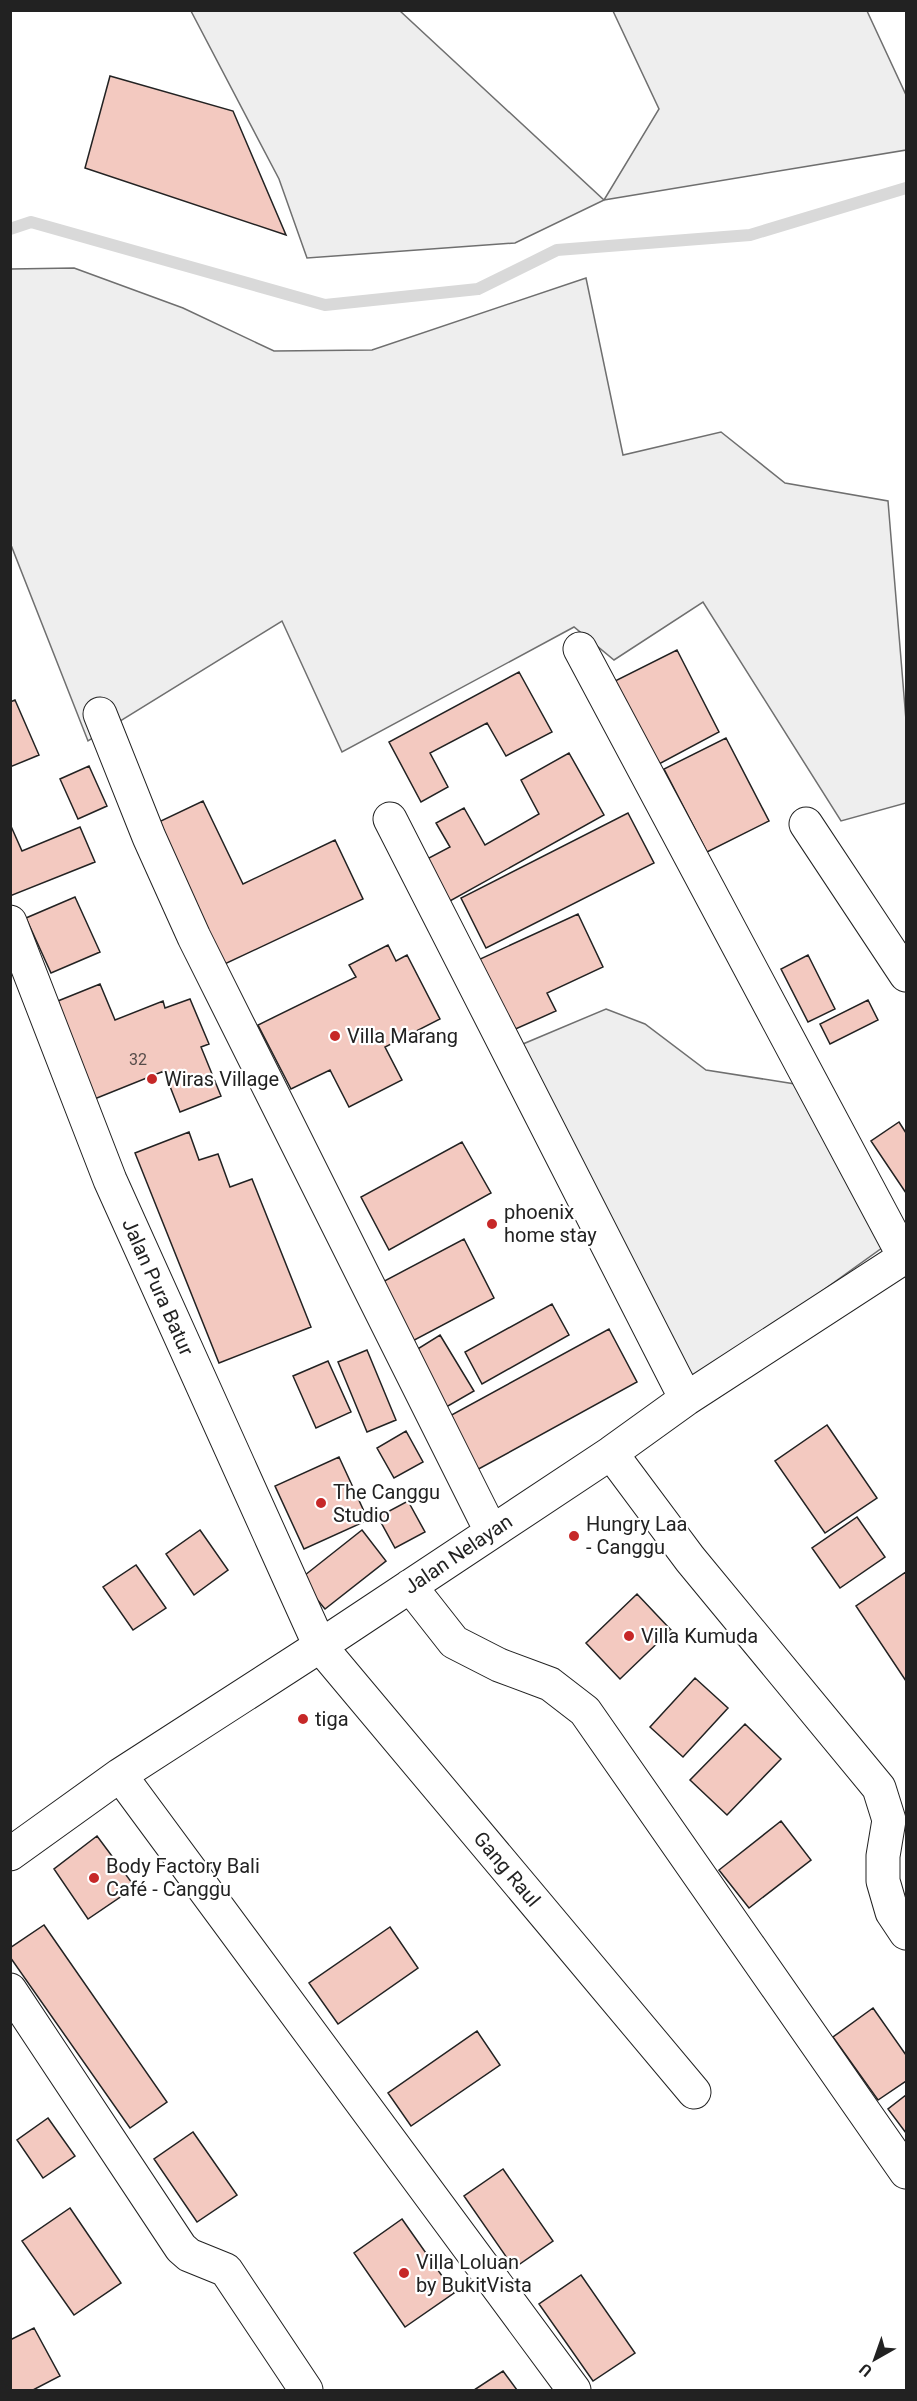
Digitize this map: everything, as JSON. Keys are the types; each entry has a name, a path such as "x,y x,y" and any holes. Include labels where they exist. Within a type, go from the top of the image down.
{"street":[{"path":"580,648 906,1257"},
{"path":"100,714 149,837 194,937 491,1532"},
{"path":"390,819 686,1399"},
{"path":"806,824 906,975"},
{"name":"Jalan Pura Batur","path":"10,922 110,1180 320,1646"},
{"name":"Jalan Nelayan","path":"11,1851 120,1775 320,1646 611,1453 686,1399 906,1257"},
{"path":"611,1453 690,1559 879,1788 889,1820 883,1881 892,1912 906,1933"},
{"path":"410,1586 454,1642 499,1665 550,1684 585,1711 906,2172"},
{"name":"Gang Raul","path":"320,1646 694,2092"},
{"path":"120,1775 574,2391"},
{"path":"10,1989 180,2248 226,2270 306,2391"}],"shaded area":[{"path":"191,11 400,11 604,200 515,243 307,258 279,179"},
{"path":"613,11 867,11 906,95 906,150 604,200 659,109"},
{"path":"74,268 183,308 274,351 372,350 586,278 623,455 721,432 785,483 888,501 906,720 906,803 841,821 703,602 614,660 574,627 342,752 282,621 88,741 11,545 11,269"},
{"path":"606,1009 645,1024 706,1070 795,1084 886,1245 693,1384 523,1044"}],"building":[{"path":"110,76 233,111 286,235 85,168"},
{"path":"677,650 719,732 659,764 615,681"},
{"path":"519,672 552,732 506,756 487,723 430,753 448,787 421,802 389,742"},
{"path":"15,700 39,755 10,767 10,702"},
{"path":"726,738 769,821 707,852 664,769"},
{"path":"569,753 604,815 450,901 427,859 450,847 436,823 464,808 485,845 539,814 521,780"},
{"path":"89,766 107,806 78,819 60,779"},
{"path":"203,801 243,884 335,840 363,899 214,969 146,828"},
{"path":"628,813 654,863 486,948 461,898"},
{"path":"10,824 22,851 80,827 95,862 10,896"},
{"path":"75,897 100,952 51,973 26,918"},
{"path":"578,914 603,967 547,993 556,1011 511,1031 478,960"},
{"name":"Villa Marang","path":"388,945 396,961 407,955 440,1019 385,1047 402,1080 349,1107 330,1070 291,1089 258,1025 356,977 349,965"},
{"path":"808,955 835,1009 808,1022 781,969"},
{"name":"Wiras Village","path":"100,984 115,1020 163,1001 165,1008 190,999 209,1044 201,1047 221,1096 180,1112 164,1071 87,1102 48,1005"},
{"path":"868,1000 878,1020 830,1044 820,1024"},
{"path":"899,1122 906,1133 906,1193 871,1141"},
{"path":"189,1132 199,1160 218,1154 230,1187 252,1179 311,1327 219,1363 135,1153"},
{"path":"462,1142 491,1193 389,1250 361,1197"},
{"path":"464,1239 494,1298 405,1345 375,1286"},
{"path":"552,1304 569,1335 482,1384 465,1352"},
{"path":"609,1329 637,1382 475,1471 446,1418"},
{"path":"440,1335 474,1391 441,1410 408,1355"},
{"path":"367,1350 396,1420 367,1432 338,1362"},
{"path":"328,1361 351,1412 316,1428 293,1376"},
{"path":"827,1425 877,1498 825,1533 775,1461"},
{"path":"406,1431 423,1462 394,1478 377,1448"},
{"name":"The Canggu Studio","path":"339,1457 368,1520 304,1549 275,1486"},
{"path":"408,1501 425,1532 395,1548 378,1517"},
{"path":"857,1517 885,1557 840,1588 812,1548"},
{"path":"200,1530 228,1570 194,1595 166,1554"},
{"path":"362,1530 386,1561 325,1609 300,1579"},
{"path":"136,1565 166,1608 133,1630 103,1587"},
{"path":"906,1572 906,1681 856,1606"},
{"name":"Villa Kumuda","path":"637,1594 671,1630 620,1679 586,1643"},
{"path":"695,1678 728,1708 683,1757 650,1727"},
{"path":"745,1724 781,1759 727,1815 690,1780"},
{"path":"781,1821 811,1860 749,1908 719,1870"},
{"name":"Body Factory Bali Café - Canggu","path":"97,1836 135,1887 88,1919 54,1869"},
{"path":"44,1925 167,2102 130,2128 10,1957 10,1948"},
{"path":"390,1927 418,1968 338,2024 309,1983"},
{"path":"873,2008 906,2055 906,2081 878,2100 833,2037"},
{"path":"477,2031 500,2065 411,2126 388,2093"},
{"path":"906,2095 906,2133 888,2109"},
{"path":"48,2118 75,2156 43,2178 17,2140"},
{"path":"193,2132 237,2195 197,2222 154,2159"},
{"path":"503,2169 553,2241 514,2268 464,2196"},
{"path":"70,2208 121,2283 74,2315 22,2241"},
{"name":"Villa Loluan by BukitVista","path":"402,2219 454,2293 405,2327 354,2253"},
{"path":"581,2275 635,2353 593,2381 539,2304"},
{"path":"34,2328 60,2376 33,2390 10,2390 10,2340"},
{"path":"503,2371 517,2390 474,2390"}],"waterway":[{"path":"10,229 31,222 325,305 478,289 557,250 750,235 906,188"}],"place":[{"name":"Villa Marang","path":"335,1036"},
{"name":"Wiras Village","path":"152,1079"},
{"name":"phoenix home stay","path":"492,1224"},
{"name":"The Canggu Studio","path":"321,1503"},
{"name":"Hungry Laa - Canggu","path":"574,1536"},
{"name":"Villa Kumuda","path":"629,1636"},
{"name":"tiga","path":"303,1719"},
{"name":"Body Factory Bali Café - Canggu","path":"94,1878"},
{"name":"Villa Loluan by BukitVista","path":"404,2273"}]}
